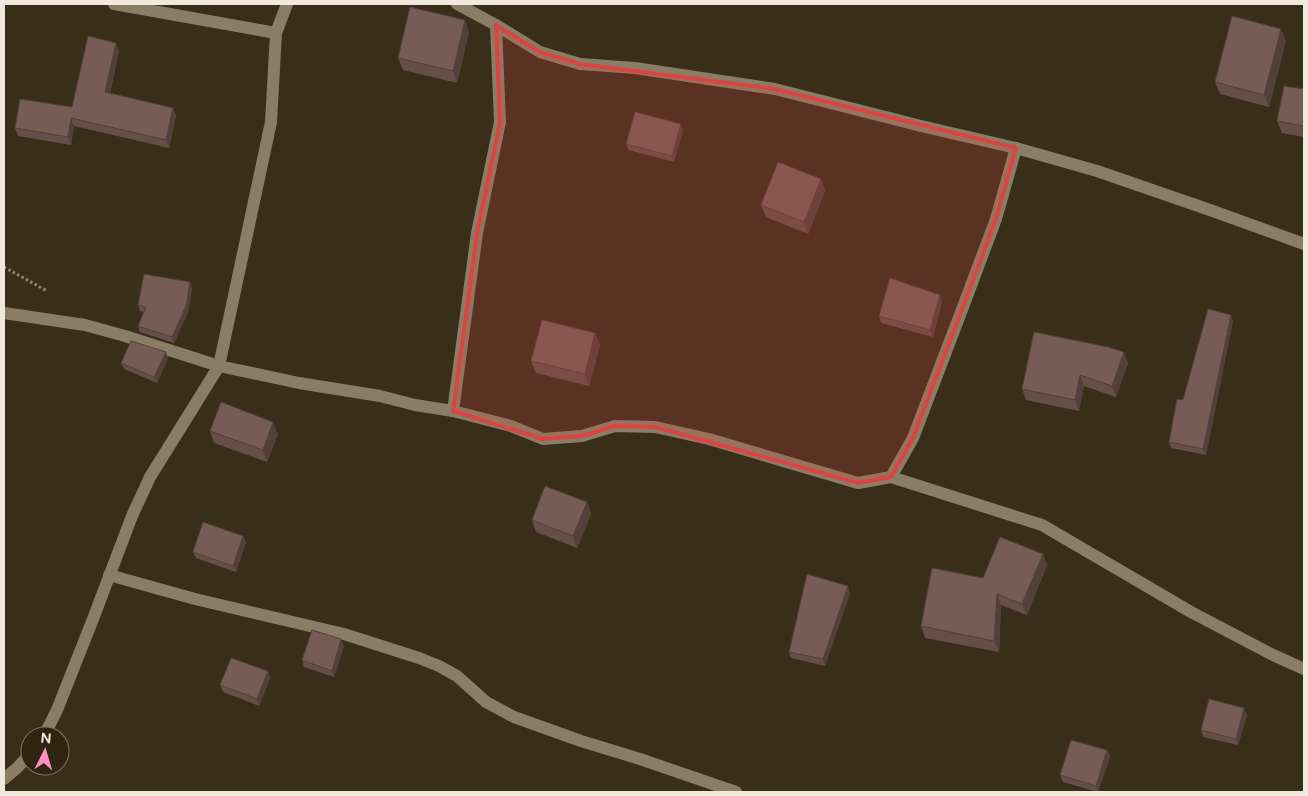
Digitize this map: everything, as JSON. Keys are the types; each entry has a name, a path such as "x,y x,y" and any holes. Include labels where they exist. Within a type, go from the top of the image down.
{"street":[{"path":"114,4 276,33"},
{"path":"49,726 57,710 132,516 150,477 219,366 271,122 276,33 287,4"},
{"path":"457,4 540,52 580,64 635,68 775,89 1016,148 1116,178 1304,244"},
{"path":"453,411 477,233 500,122 496,26"},
{"path":"890,477 913,438 960,316 996,219 1016,148"},
{"path":"4,313 85,326 125,336 219,366 299,383 380,396 415,405 453,411 511,426 543,439 582,436 615,426 655,427 718,442 858,483 890,477 1042,525 1191,612 1270,654 1304,669"},
{"path":"110,575 211,603 344,634 419,658 457,676 486,702 514,717 736,792"},
{"path":"4,779 20,765"}],"highlighted area":[{"path":"496,25 540,52 580,64 775,89 1016,148 996,219 963,307 913,438 891,477 858,483 655,427 615,426 582,436 543,439 453,411 477,233 500,122"}],"building":[{"path":"410,7 465,20 453,71 398,58"},
{"path":"1232,16 1281,29 1264,95 1215,82"},
{"path":"88,36 116,43 105,92 173,108 166,140 71,118 68,137 15,128 20,99 72,107"},
{"path":"1284,86 1304,89 1304,126 1277,121"},
{"path":"635,112 681,124 672,156 626,144"},
{"path":"778,162 821,179 804,222 761,205"},
{"path":"144,274 190,282 186,306 172,337 138,326 146,307 138,305"},
{"path":"890,278 940,295 930,330 879,316"},
{"path":"1208,309 1231,315 1203,449 1169,442 1177,399 1183,400"},
{"path":"542,320 595,333 585,374 531,361"},
{"path":"1034,332 1124,352 1112,386 1080,375 1075,400 1022,389"},
{"path":"131,341 166,352 154,377 121,363"},
{"path":"221,402 273,422 263,450 210,431"},
{"path":"545,486 587,502 573,536 532,520"},
{"path":"203,522 243,536 233,566 193,552"},
{"path":"1000,537 1043,554 1022,604 997,594 994,641 921,626 932,568 983,578"},
{"path":"807,574 848,586 823,659 789,652"},
{"path":"312,630 341,639 332,671 302,660"},
{"path":"231,658 268,671 257,699 220,685"},
{"path":"1209,699 1244,708 1236,739 1201,730"},
{"path":"1071,740 1107,750 1096,786 1060,775"}]}
